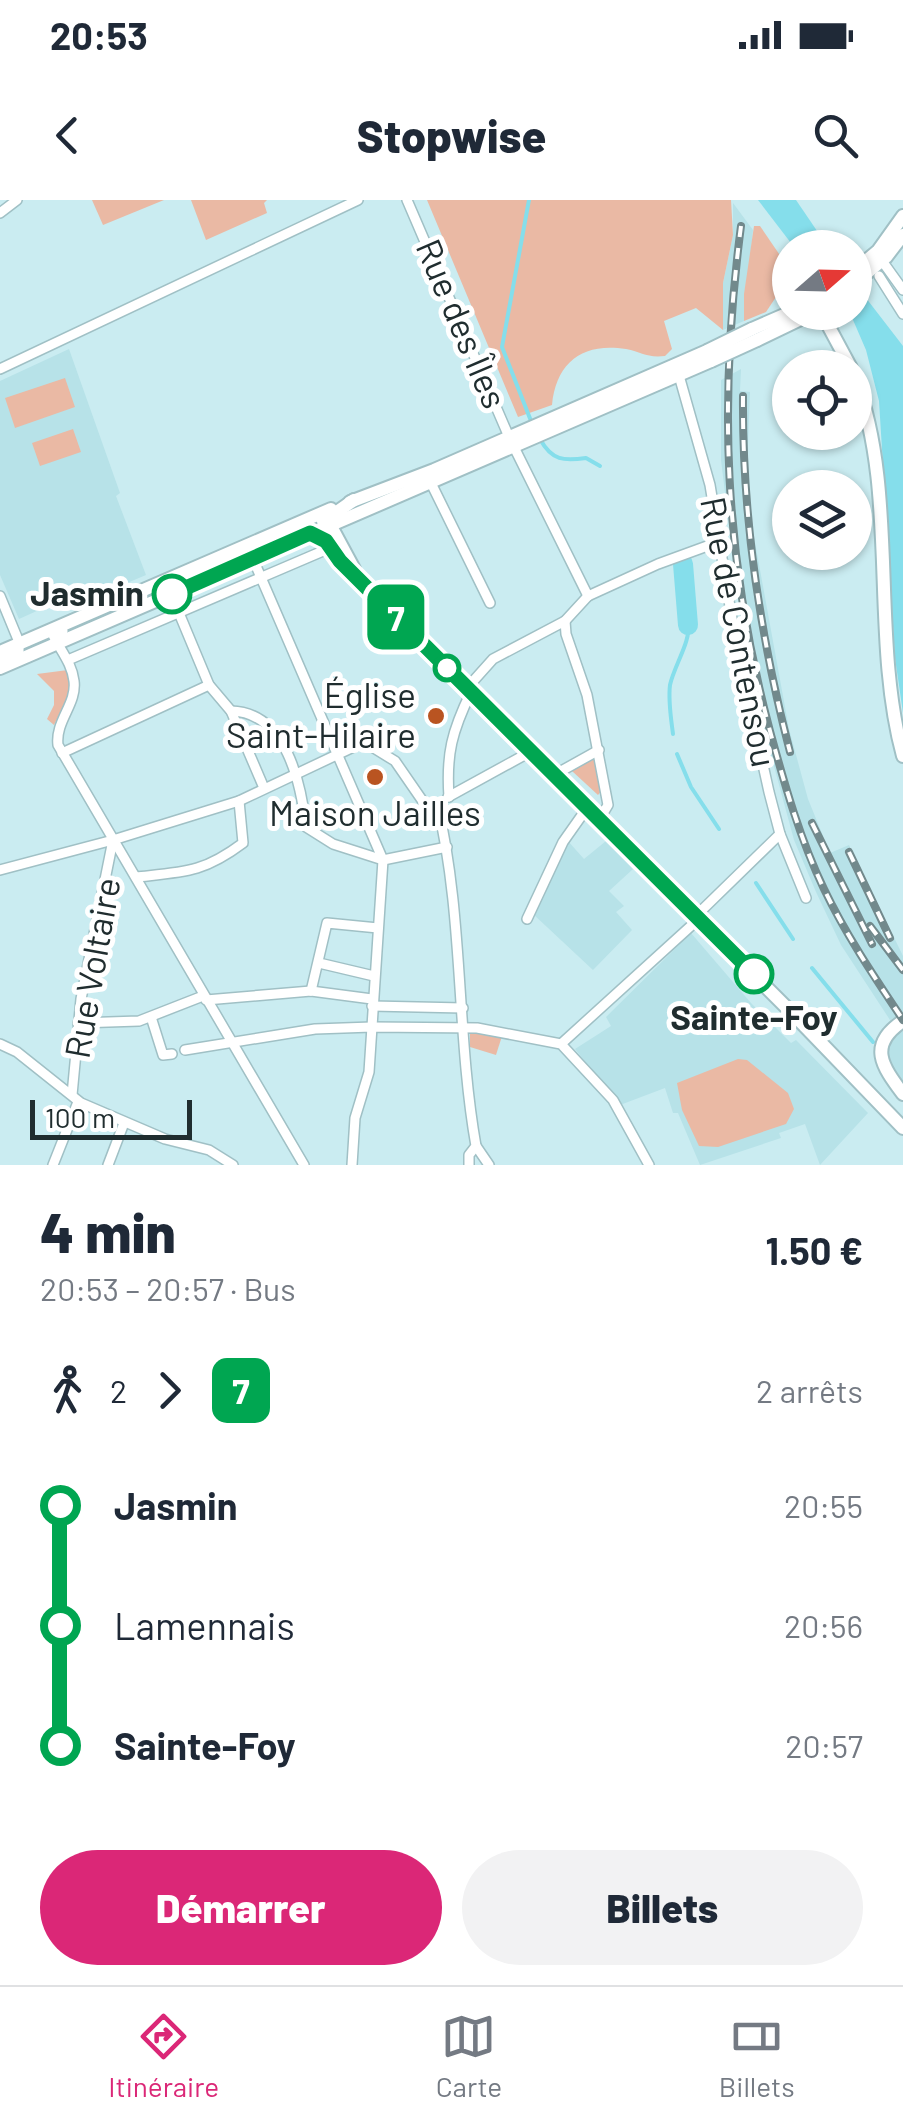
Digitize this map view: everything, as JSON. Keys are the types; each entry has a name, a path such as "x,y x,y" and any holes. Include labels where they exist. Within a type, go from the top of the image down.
{"main road":[{"path":"872,263 903,220"},
{"path":"872,267 903,235"},
{"path":"0,664 21,659 322,530 356,506 513,438 546,428 772,327"},
{"path":"347,557 346,528 356,506 431,482 513,438"},
{"path":"872,450 888,672 903,756"},
{"path":"322,530 347,557 360,580"},
{"path":"322,530 360,580 903,1128"},
{"path":"0,652 149,586 322,530"},
{"path":"903,1021 888,1032 881,1049 883,1066 903,1094"}],"street":[{"path":"0,213 17,200"},
{"path":"0,370 358,200"},
{"name":"Rue des Îles","path":"407,200 588,596"},
{"path":"872,273 903,290"},
{"path":"872,276 903,314"},
{"name":"Rue de Contensou","path":"677,370 700,440 736,643 780,834 806,898"},
{"path":"431,482 490,603"},
{"path":"68,660 260,578 322,530"},
{"path":"449,797 446,759 468,690 504,651 565,620 588,596 658,564 721,542"},
{"path":"253,559 384,860 369,1072 355,1118 352,1165"},
{"path":"0,596 20,642 19,652 0,664"},
{"path":"124,598 112,610 53,635 68,660 74,689 57,731 62,753 304,1165"},
{"path":"178,613 210,685 230,711 264,788"},
{"path":"565,620 599,750 608,805 598,820"},
{"path":"62,753 210,685"},
{"path":"230,711 250,714 274,732 296,772 306,827 334,844 384,860 447,847"},
{"path":"0,870 239,801 364,742 395,761 424,803 437,804 530,752"},
{"path":"554,775 599,750"},
{"path":"136,877 216,863 243,842 239,801"},
{"path":"437,804 447,847 465,1028 464,1068 476,1146 489,1165"},
{"path":"526,919 563,842 586,808"},
{"path":"561,1044 698,918 703,908 780,834"},
{"name":"Rue Voltaire","path":"53,1165 75,1098 78,1023 114,840"},
{"path":"310,991 327,923 378,928"},
{"path":"319,963 374,976"},
{"path":"78,1023 140,1021 204,998 310,991 372,1003 463,1008"},
{"path":"151,1017 164,1055 172,1054"},
{"path":"185,1050 315,1029 372,1027 465,1028 561,1044 613,1100 649,1165"},
{"path":"0,1044 17,1052 75,1098 165,1139 209,1150 233,1165"},
{"path":"108,1165 124,1123"},
{"path":"469,1165 469,1155 476,1146"}],"shaded area":[{"path":"92,200 164,200 103,225"},
{"path":"191,200 267,200 267,213 206,240"},
{"path":"427,200 731,200 733,235 723,283 723,330 696,308 664,321 672,349 665,356 611,348 585,352 574,358 559,377 552,405 518,417"},
{"path":"733,203 753,230 744,321 723,330 723,283 733,235"},
{"path":"754,226 760,226 772,244 772,303 766,312 744,321"},
{"path":"69,349 146,575 63,610 59,601 19,619 0,575 0,381"},
{"path":"741,369 740,391 750,392 750,515 789,729 808,799 830,853 849,845 903,956 903,1012 890,1020 841,945 816,892 794,840 762,722 741,623 721,460 721,380"},
{"path":"65,378 75,407 15,428 5,398"},
{"path":"73,429 81,452 40,466 32,443"},
{"path":"68,670 70,692 54,725 47,719 54,705 54,691 37,674"},
{"path":"591,757 602,790 598,795 572,771"},
{"path":"567,840 584,859 606,841 633,869 609,891 624,906 616,912 632,930 593,970 532,913"},
{"path":"691,933 751,1003 791,1043 796,1040 868,1113 820,1165 805,1124 779,1133 781,1138 700,1165 678,1113 673,1113 665,1088 620,1105 575,1049 611,1026 606,1017"},
{"path":"903,1029 903,1085 886,1060 888,1041"},
{"path":"470,1032 502,1036 496,1055 470,1047"},
{"path":"738,1059 747,1060 788,1093 794,1109 786,1124 718,1147 699,1146 682,1110 677,1083"}],"water":[{"path":"758,200 796,200 816,230 781,230"},
{"path":"872,306 903,346 903,713 895,658 879,401 872,374 872,350 866,350 857,330 872,330"}],"waterway":[{"path":"529,200 502,347 531,421"},
{"path":"540,439 559,458 586,458 600,466"},
{"path":"683,564 688,625"},
{"path":"673,734 670,685 688,625"},
{"path":"677,754 691,787 719,829"},
{"path":"756,883 793,939"},
{"path":"812,968 873,1042"}],"railway":[{"path":"741,226 729,355 728,418 735,542 755,667 787,792 815,870 851,940 903,1020"},
{"path":"743,396 746,486 755,575 790,752"},
{"path":"812,823 872,944"},
{"path":"849,852 890,938"},
{"path":"870,926 903,970"}],"bus line":[{"name":"7","path":"172,594 310,533 326,541 340,561 754,974"}],"place":[{"name":"Jasmin","path":"172,594"},
{"name":"Église Saint-Hilaire","path":"436,716"},
{"name":"Maison Jailles","path":"375,777"},
{"name":"Sainte-Foy","path":"754,974"}]}
